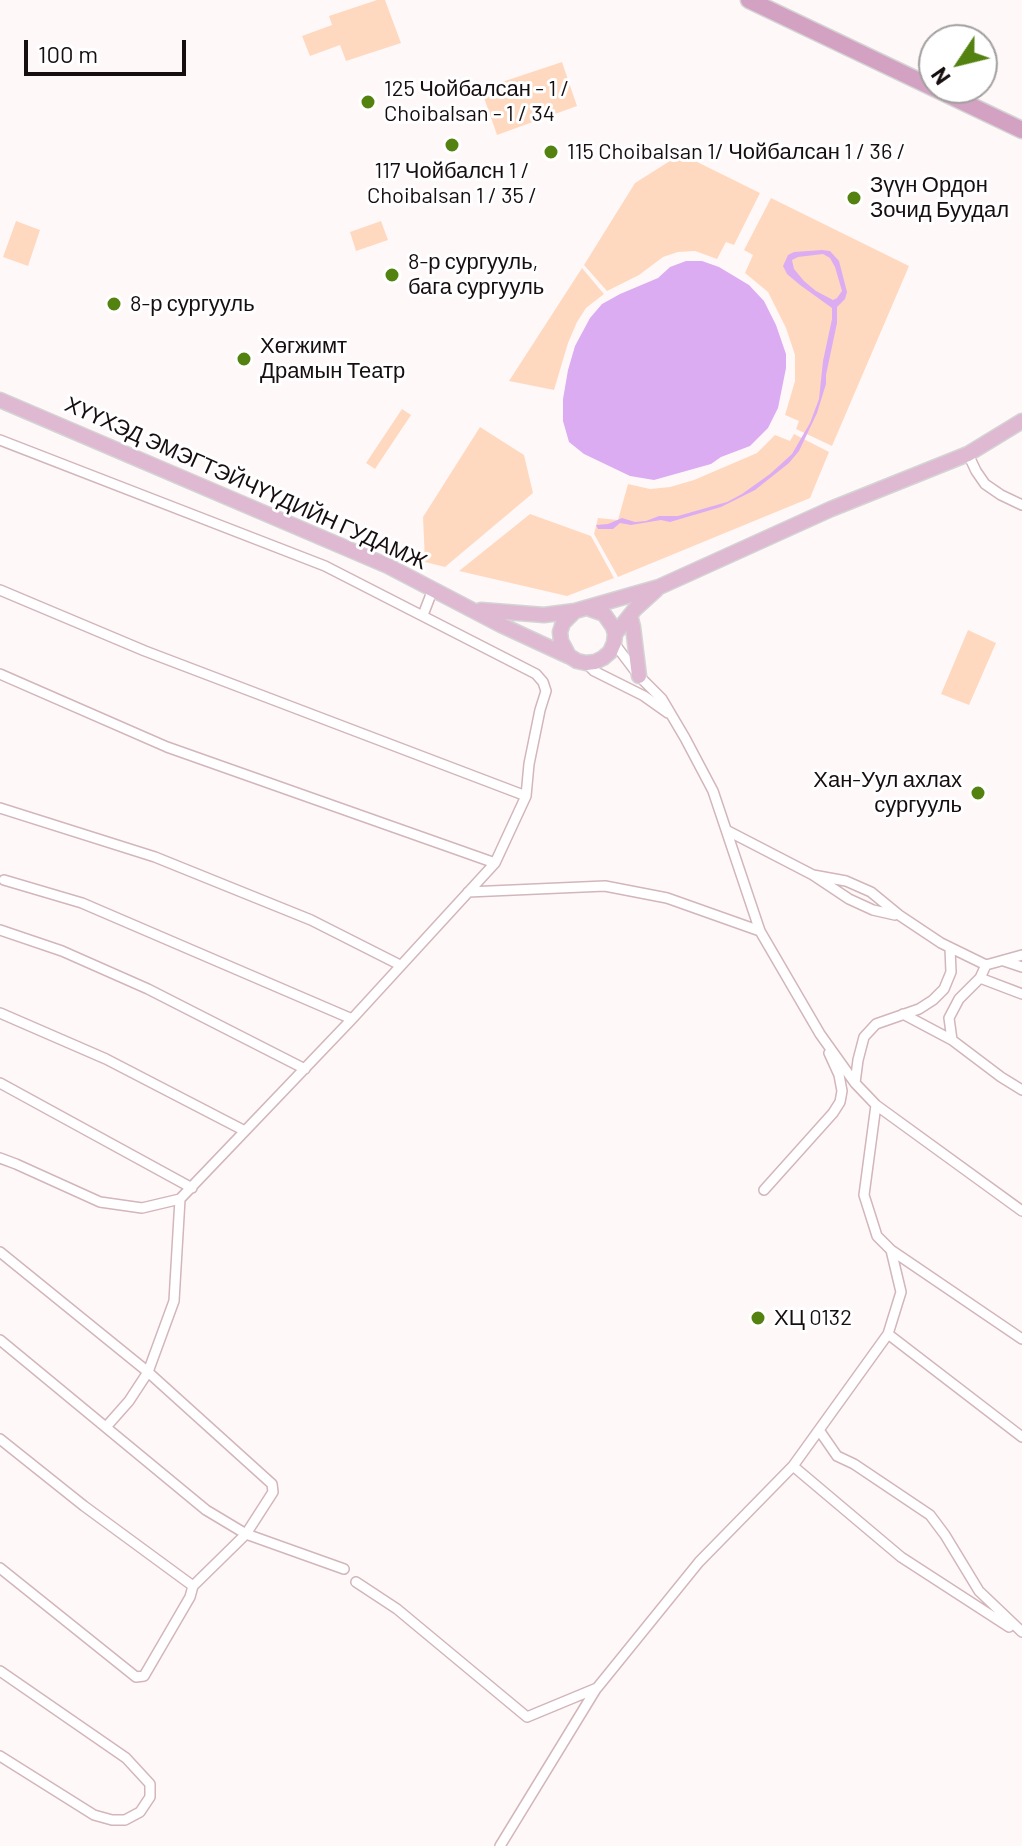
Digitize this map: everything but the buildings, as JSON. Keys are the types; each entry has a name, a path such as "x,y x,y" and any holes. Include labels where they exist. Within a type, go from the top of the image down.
{"highway":[{"path":"749,0 1022,130"}],"main road":[{"name":"ХҮҮХЭД ЭМЭГТЭЙЧҮҮДИЙН ГУДАМЖ","path":"0,400 388,566 577,661 595,662 610,652 614,639 630,615 659,587"},
{"name":"ХҮҮХЭД ЭМЭГТЭЙЧҮҮДИЙН ГУДАМЖ","path":"473,609 544,615 583,610 659,587 831,509 968,454 1022,421"},
{"path":"569,656 560,632 563,623 583,610 604,614 613,627 614,639"},
{"path":"630,615 639,676"}],"street":[{"path":"0,440 325,566 536,674 546,691 529,764 526,796 495,863 180,1199 142,1208 100,1202 0,1158"},
{"path":"968,454 985,484 1022,505"},
{"path":"423,615 433,589"},
{"path":"0,590 145,651 526,796"},
{"path":"614,639 639,676 662,699 713,791 760,931 820,1034 855,1083 876,1105 1022,1211"},
{"path":"586,663 594,671 665,709 676,721"},
{"path":"0,674 167,747 495,863"},
{"path":"0,808 155,857 311,920 400,965"},
{"path":"728,831 813,875 849,899 873,910 899,915"},
{"path":"813,875 846,881 871,892 899,915 950,948 986,965 1022,955"},
{"path":"4,880 82,903 352,1019"},
{"path":"468,892 605,886 667,898 760,931"},
{"path":"0,930 62,951 148,989 305,1069"},
{"path":"855,1083 864,1037 876,1024 919,1009 944,989 951,972 950,948"},
{"path":"1004,961 1022,967"},
{"path":"952,1040 949,1018 959,999 980,978 986,965"},
{"path":"980,978 1022,994"},
{"path":"944,989 959,999"},
{"path":"0,1013 106,1059 245,1131"},
{"path":"903,1014 952,1040 1022,1090"},
{"path":"764,1190 840,1102 842,1091 839,1075 820,1034"},
{"path":"0,1083 192,1188"},
{"path":"876,1105 864,1195 877,1236 891,1250 1022,1339"},
{"path":"106,1427 129,1401 148,1372 174,1301 180,1199"},
{"path":"500,1846 597,1688 699,1562 793,1466 888,1334 901,1292 891,1250"},
{"path":"0,1252 148,1372 272,1484 273,1492 246,1534 193,1586 190,1597 144,1676 136,1677 0,1568"},
{"path":"888,1334 1022,1437"},
{"path":"0,1340 206,1510 246,1534 344,1569"},
{"path":"819,1430 837,1456 930,1515 979,1591 1022,1633"},
{"path":"0,1439 84,1506 193,1586"},
{"path":"793,1466 901,1557 1022,1633"},
{"path":"356,1582 397,1609 527,1717 597,1688"},
{"path":"0,1671 126,1758 150,1784 150,1797 140,1812 125,1820 112,1820 94,1815 0,1756"}],"shaded area":[{"path":"385,0 401,43 346,61 340,45 310,56 302,36 332,25 329,16"},
{"path":"562,62 577,106 497,135 481,89"},
{"path":"681,154 760,193 734,245 726,242 717,259 695,251 663,257 639,275 607,291 584,265 635,183"},
{"path":"771,198 909,266 832,446 796,429 799,421 785,415 795,381 795,355 768,292 745,273 753,255 744,250"},
{"path":"16,221 40,230 28,266 3,257"},
{"path":"381,221 388,240 356,251 350,232"},
{"path":"830,251 839,261 847,292 837,307 826,384 817,413 799,451 755,490 721,507 670,522 620,523 613,529 598,529 596,525 622,518 646,521 659,516 678,516 727,502 770,474 792,454 810,423 819,399 832,319 832,308 787,274 783,266 788,255 794,252","holes":["823,254 830,258 842,291 833,300 804,281 794,269 792,260"]},
{"path":"686,261 702,261 719,267 749,285 764,301 786,354 778,408 768,428 750,446 711,464 654,480 630,476 584,454 569,442 563,421 568,370 575,346 590,318 602,304"},
{"path":"582,268 604,294 586,308 577,322 554,390 509,381"},
{"path":"402,409 411,415 375,469 366,463"},
{"path":"480,427 524,455 533,493 445,567 425,562 423,517"},
{"path":"794,434 829,452 810,498 618,577 594,534 598,518 618,520 628,484 650,489 694,480 757,453 775,435 790,441"},
{"path":"530,514 591,536 614,578 567,596 459,571"},
{"path":"968,630 996,643 969,705 941,694"}],"place":[{"name":"125 Чойбалсан - 1 / Choibalsan - 1 / 34","path":"368,102"},
{"name":"117 Чойбалсн 1 / Choibalsan 1 / 35 /","path":"452,145"},
{"name":"115 Choibalsan 1/ Чойбалсан 1 / 36 /","path":"551,152"},
{"name":"Зүүн Ордон Зочид Буудал","path":"854,198"},
{"name":"8-р сургууль, бага сургууль","path":"392,275"},
{"name":"8-р сургууль","path":"114,304"},
{"name":"Хөгжимт Драмын Театр","path":"244,359"},
{"name":"Хан-Уул ахлах сургууль","path":"978,793"},
{"name":"ХЦ 0132","path":"758,1318"}]}
